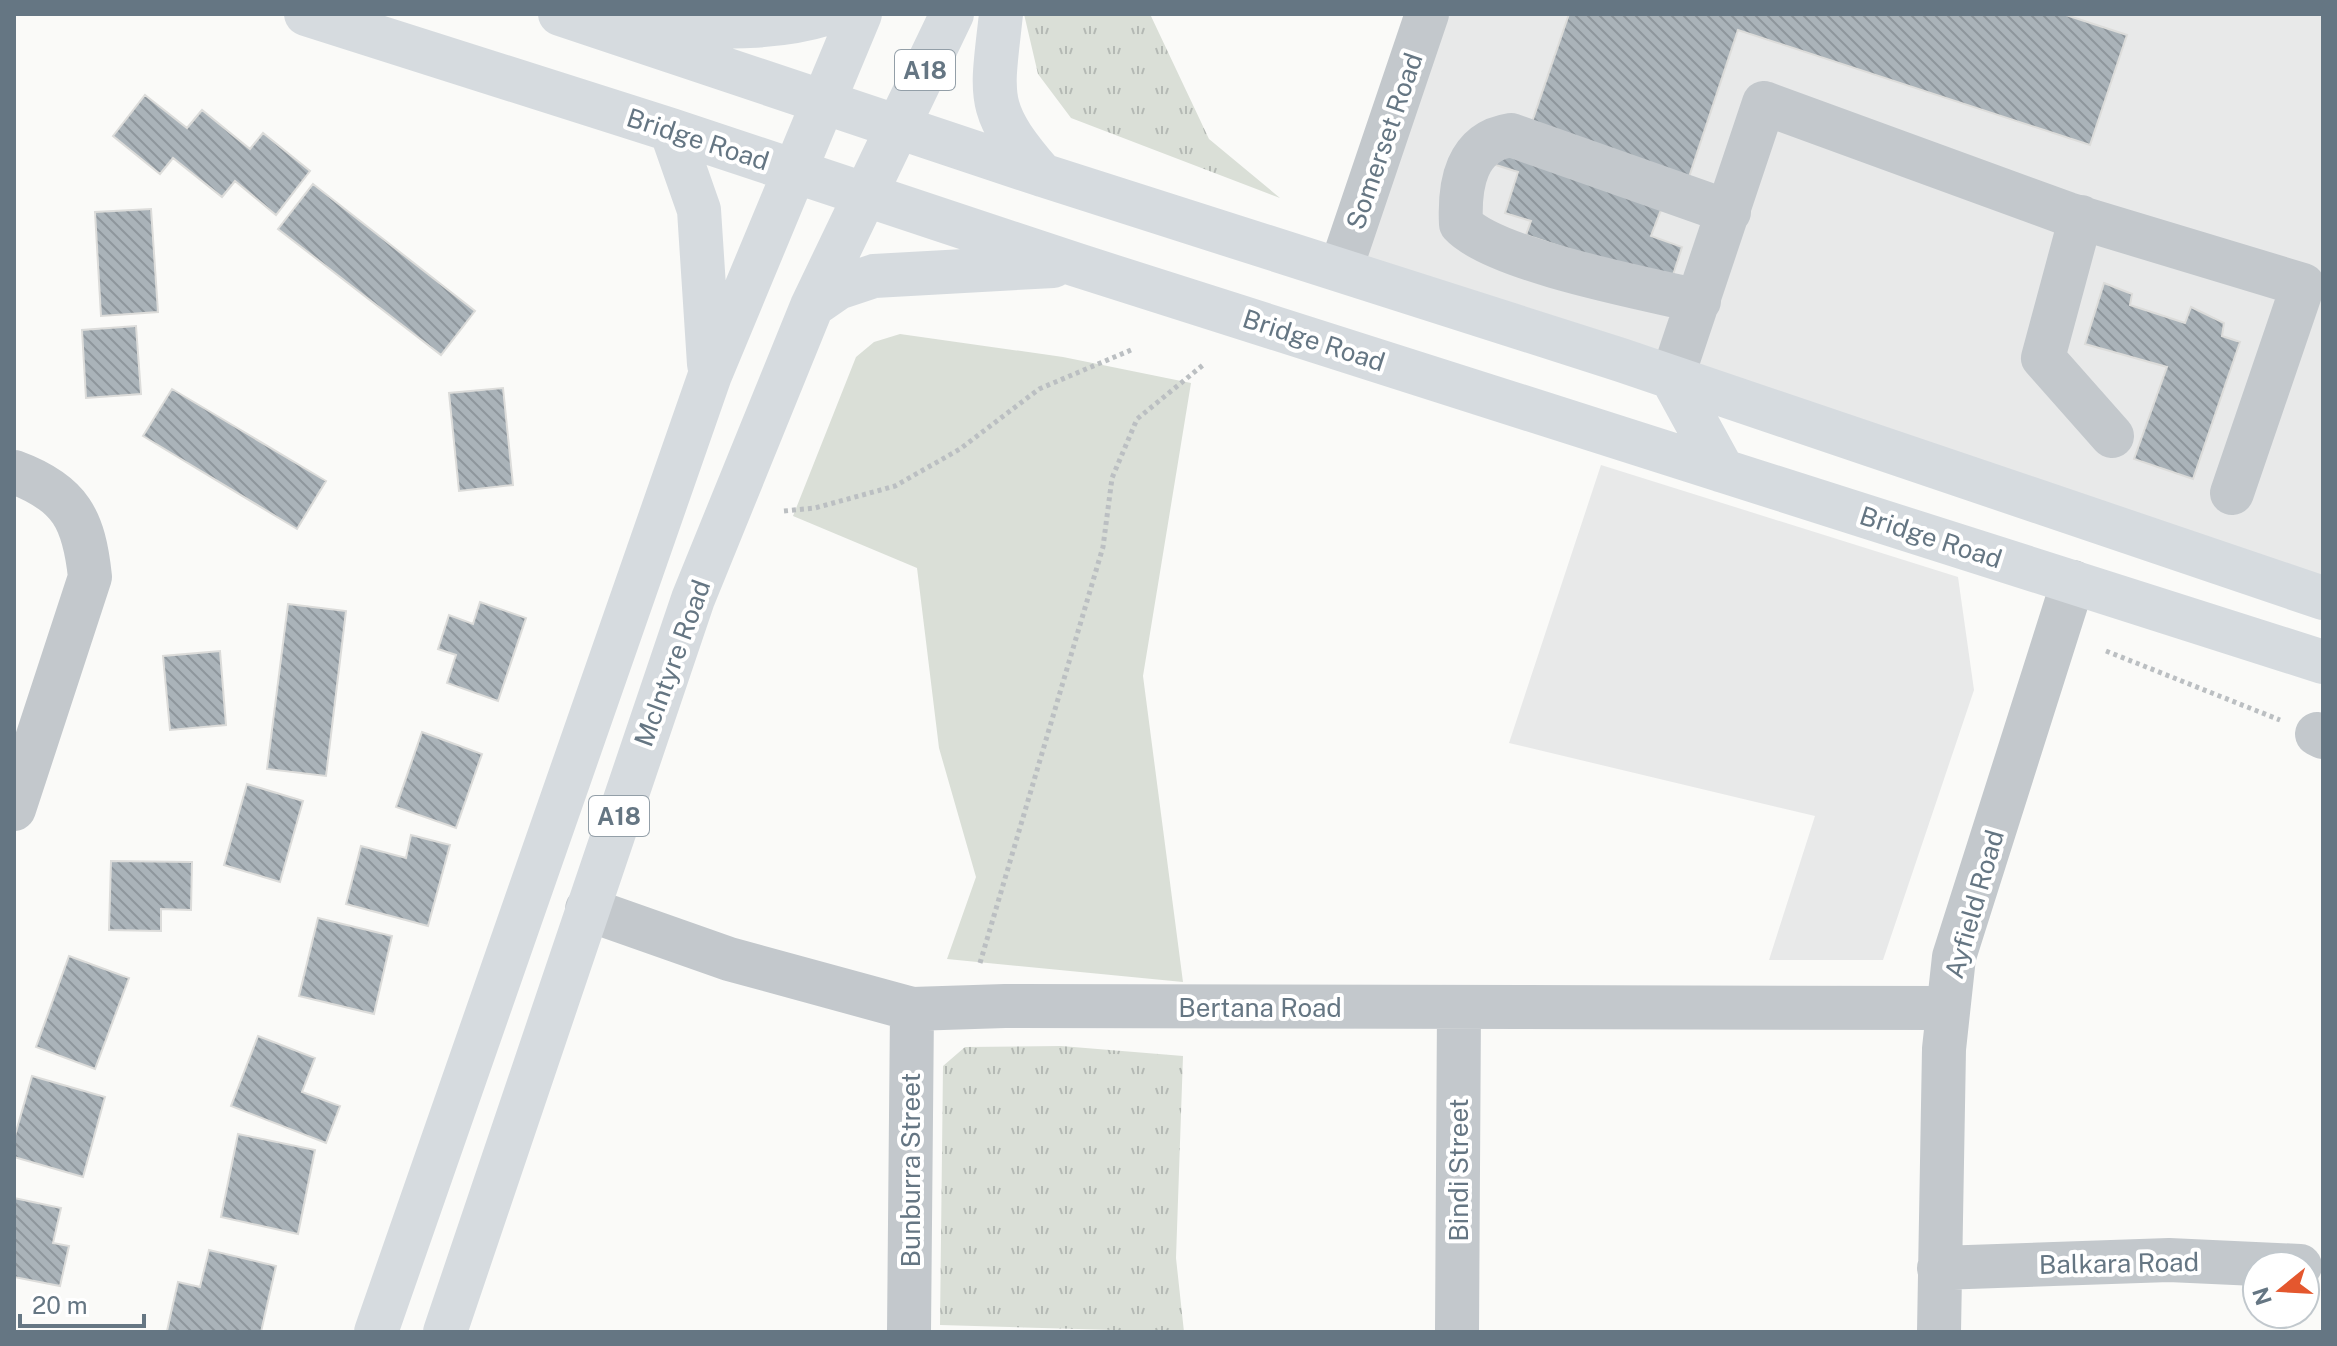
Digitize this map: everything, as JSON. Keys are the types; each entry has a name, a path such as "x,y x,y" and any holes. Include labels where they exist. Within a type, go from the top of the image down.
{"main road":[{"name":"Bridge Road","path":"306,14 671,130 1077,265 2323,662"},
{"path":"574,19 757,25 804,20 825,14"},
{"name":"A18","path":"376,1332 710,375 860,14"},
{"name":"McIntyre Road","path":"445,1332 693,599 812,306 952,14"},
{"path":"1001,14 993,87 998,112 1007,134 1042,175"},
{"path":"574,19 1042,175 1341,268 2323,598"},
{"path":"671,130 699,210 710,375"},
{"path":"812,306 838,288 874,276 1077,265"},
{"path":"1672,378 1723,471"},
{"path":"2073,582 2092,522"}],"street":[{"name":"Somerset Road","path":"1341,268 1427,14"},
{"path":"1672,378 1764,103 2081,217 2303,285 2232,493"},
{"path":"1699,301 1548,265 1478,239 1461,224 1460,202 1466,175 1476,151 1489,139 1511,135 1729,212"},
{"path":"2081,217 2043,358 2112,436"},
{"path":"14,472 38,481 62,499 80,523 86,538 90,577 14,809"},
{"name":"Ayfield Road","path":"1939,1332 1948,1008 1954,957 2073,582"},
{"name":"Bertana Road","path":"587,909 729,959 912,1009 1948,1008"},
{"name":"Bindi Street","path":"1457,1332 1459,1008"},
{"name":"Bunburra Street","path":"909,1332 912,1009"},
{"name":"Balkara Road","path":"1939,1268 2169,1260 2241,1263"}],"path":[{"path":"784,511 815,508 895,486 960,449 1039,389 1131,350"},
{"path":"967,1007 1103,547 1112,478 1137,419 1203,365"},
{"path":"2106,651 2320,736"}],"shaded area":[{"path":"1427,14 2323,14 2323,598 1341,268"},
{"path":"1601,465 1958,577 1974,690 1883,960 1769,960 1815,816 1509,743"}],"green space":[{"path":"1024,14 1150,14 1209,139 1280,198 1071,118 1038,74"},
{"path":"900,334 1063,357 1191,383 1143,676 1183,982 947,959 976,877 939,748 917,568 793,516 856,357 874,342"},
{"path":"1061,1046 1183,1056 1176,1258 1184,1332 940,1325 943,1066 965,1047"}],"building":[{"path":"1569,14 2063,14 2127,35 2090,145 1738,30 1689,177 1532,122"},
{"path":"145,95 187,128 202,110 250,149 263,133 310,171 276,215 235,181 222,197 173,158 160,174 113,136"},
{"path":"1504,145 1664,202 1651,236 1682,247 1673,275 1624,268 1526,235 1531,221 1505,213 1518,172 1496,165"},
{"path":"313,184 475,311 441,355 278,229"},
{"path":"151,209 158,312 101,316 95,212"},
{"path":"2104,283 2132,294 2130,305 2185,323 2191,307 2224,323 2222,336 2240,342 2193,479 2134,459 2167,367 2085,344"},
{"path":"136,326 141,394 86,398 82,330"},
{"path":"503,388 513,485 459,491 449,393"},
{"path":"172,389 326,481 297,529 143,436"},
{"path":"480,602 526,618 498,701 447,683 456,655 438,649 449,615 473,624"},
{"path":"288,604 346,611 326,776 267,769"},
{"path":"220,651 226,725 170,730 163,656"},
{"path":"422,732 482,754 456,828 396,807"},
{"path":"247,784 303,801 280,882 224,865"},
{"path":"411,835 450,845 428,926 346,904 361,846 406,858"},
{"path":"111,861 192,862 191,910 161,909 161,931 109,930"},
{"path":"318,918 392,936 374,1014 299,996"},
{"path":"69,956 129,978 95,1069 36,1047"},
{"path":"258,1036 315,1058 302,1092 340,1106 326,1143 231,1106"},
{"path":"32,1076 105,1097 83,1177 14,1157 14,1139"},
{"path":"238,1134 315,1150 298,1234 221,1217"},
{"path":"14,1198 61,1208 53,1243 69,1246 60,1286 14,1277"},
{"path":"209,1250 276,1266 261,1332 167,1331 178,1282 200,1287"}]}
